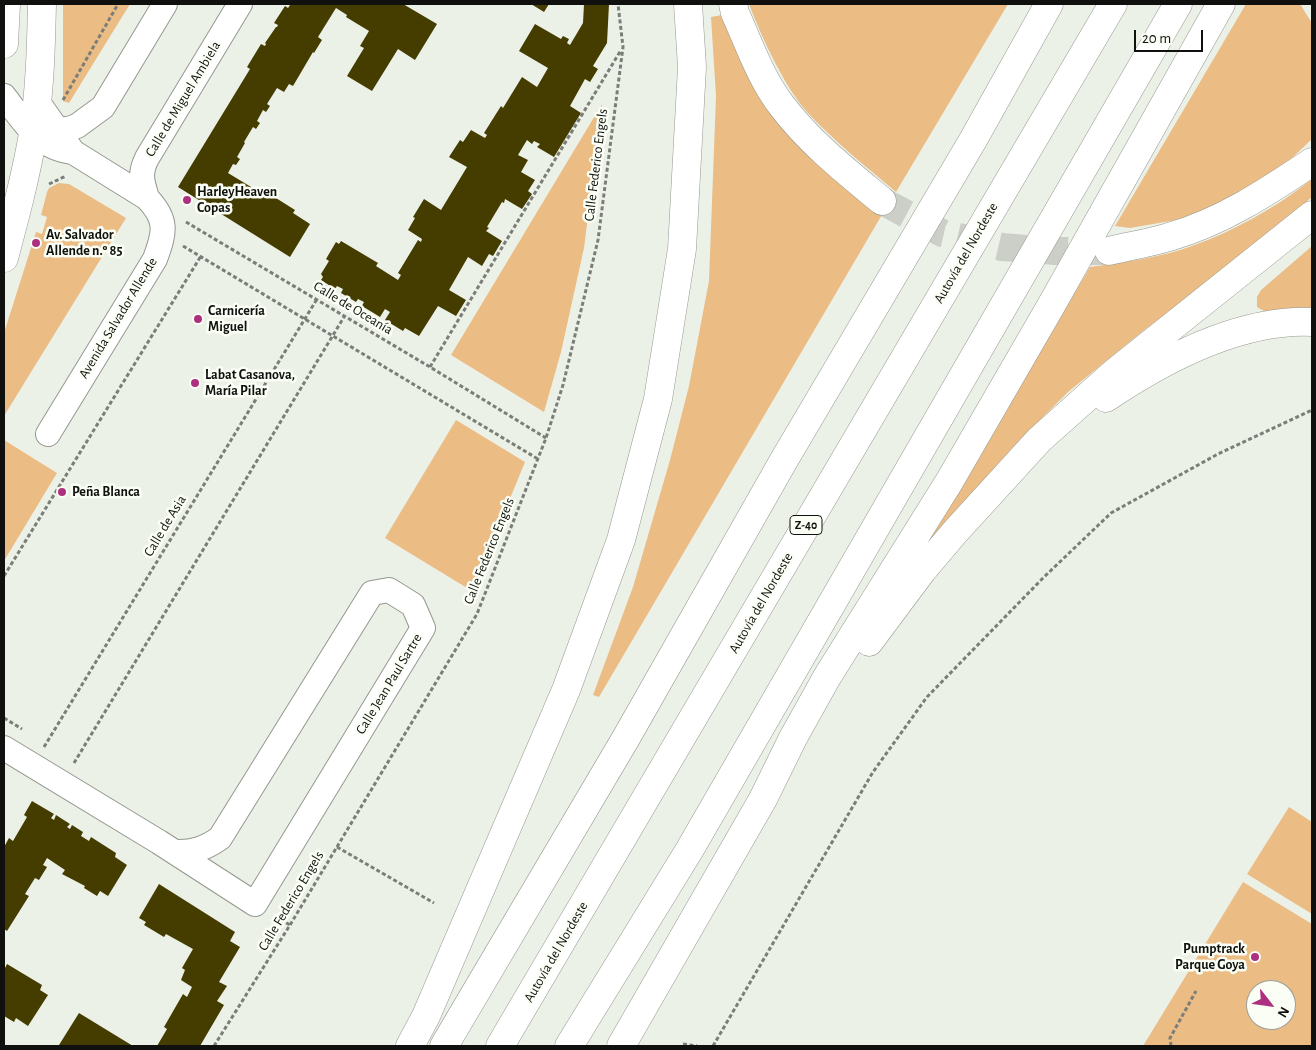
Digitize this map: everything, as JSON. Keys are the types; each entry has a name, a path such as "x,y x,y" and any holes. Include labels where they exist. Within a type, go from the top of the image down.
{"main road":[{"path":"4,44 6,4"},
{"path":"4,258 35,181 46,131 50,101 42,4"},
{"path":"410,1046 426,1016 566,690 620,540 646,446 658,399 682,249 692,67 688,4"},
{"path":"733,4 760,68 781,105 812,141 841,168 882,201"},
{"path":"444,1046 626,738 784,460 973,140 1049,4"},
{"name":"Autovía del Nordeste","path":"500,1046 1112,4"},
{"path":"570,1046 690,849 1178,4"},
{"path":"621,1046 763,799 793,738 822,686 959,465 1221,4"},
{"path":"1109,251 1170,237 1216,220 1266,193 1312,162"},
{"path":"763,799 882,623 955,532 1039,440 1114,373 1312,215"},
{"path":"999,483 1078,418 1158,366 1199,346 1236,334 1270,325 1312,322"}],"lane":[{"path":"146,198 73,152 54,148 39,139 46,131 68,129 77,126 103,107 165,4"},
{"name":"Calle de Miguel Ambiela","path":"146,198 141,179 142,168 240,4"},
{"path":"4,96 46,131"},
{"path":"35,181 38,161 59,153 73,152"},
{"name":"Avenida Salvador Allende","path":"48,434 155,259 162,233 159,211 146,198"},
{"name":"Calle Jean Paul Sartre","path":"6,754 33,765 256,904 423,628 413,605 390,590 372,593 220,838 200,850 186,853 175,852"}],"path":[{"path":"50,101 118,4"},
{"name":"Calle Federico Engels","path":"214,1046 337,847 477,614 538,459 563,385 598,240 623,47 618,4"},
{"path":"430,367 623,47"},
{"path":"35,181 67,175"},
{"name":"Calle de Oceanía","path":"181,218 546,438"},
{"path":"162,233 538,459"},
{"path":"4,576 201,256"},
{"name":"Calle de Asia","path":"33,765 317,299"},
{"path":"62,783 344,317"},
{"path":"713,1046 873,772 927,697 1043,578 1111,513 1218,454 1312,410"},
{"path":"337,847 434,903"},
{"path":"1171,1046 1170,1038 1196,991"},
{"path":"682,1044 697,1046"}],"shaded area":[{"path":"63,4 130,4 69,103 63,101"},
{"path":"749,4 1008,4 896,192 828,133 798,101 774,60"},
{"path":"1246,4 1300,4 1312,23 1312,139 1292,158 1255,184 1188,218 1130,228 1115,226"},
{"path":"722,15 808,154 853,195 883,213 599,697 593,695 633,587 670,460 689,386 709,281 716,96 711,17"},
{"path":"602,104 584,248 561,352 544,412 451,355"},
{"path":"1312,179 1312,197 1217,275 1143,331 1068,392 1014,446 926,545 1090,267 1154,257 1208,240 1270,209"},
{"path":"59,183 69,184 126,218 4,416 4,333 36,232 42,234 47,217 41,215 47,192 49,188"},
{"path":"1312,246 1312,309 1277,313 1257,307 1257,297 1261,290"},
{"path":"456,420 525,462 472,591 385,538"},
{"path":"4,440 57,473 4,561"},
{"path":"1289,807 1312,822 1312,914 1247,874"},
{"name":"Pumptrack Parque Goya","path":"1243,882 1312,924 1312,1046 1143,1046"}],"building":[{"path":"288,4 403,4 437,24 415,60 398,49 372,91 347,76 364,48 360,46 369,31 346,17 347,15 336,8 318,37 322,40 293,86 289,84 284,92 277,88 267,104 270,106 266,112 263,110 257,121 260,123 256,129 253,127 244,142 237,157 240,159 236,165 233,164 228,173 266,196 268,193 295,210 293,213 310,224 290,257 178,187 250,69 247,67 261,44 265,46 265,43 278,25 274,23 285,6 288,8 290,5"},
{"path":"531,4 549,4 544,12"},
{"path":"584,4 609,4 607,43 593,66 598,69 590,82 585,79 570,106 581,113 554,157 537,147 540,144 534,141 532,144 527,140 518,155 528,160 521,172 535,180 528,191 532,194 522,209 505,199 504,203 502,202 486,231 502,241 493,256 489,254 482,266 468,257 449,290 466,300 456,316 438,306 419,336 405,328 403,331 385,320 390,312 385,309 380,317 362,306 364,302 358,299 356,302 341,293 343,289 337,286 335,289 321,280 323,277 321,274 329,261 326,259 336,242 339,244 341,241 378,263 376,266 398,280 401,275 398,273 418,240 421,242 422,239 408,230 415,218 413,217 424,199 441,210 467,167 449,157 460,140 463,142 471,130 485,138 487,135 484,133 501,106 503,108 522,77 537,87 548,68 519,51 535,24 561,39 563,36 569,39 567,43 570,45 583,23"},
{"path":"32,801 54,814 51,818 54,820 56,815 70,824 67,827 70,829 72,825 83,832 81,836 89,841 91,837 116,853 115,857 127,865 108,896 100,891 97,896 84,888 85,886 62,874 65,870 47,858 43,865 47,867 39,880 35,878 25,894 29,896 7,931 4,929 4,847 9,838 13,841 27,817 24,815"},
{"path":"159,884 235,932 230,941 240,947 219,982 227,986 217,1001 224,1005 200,1046 157,1046 167,1029 164,1027 183,994 187,997 192,987 181,980 185,970 182,968 193,949 166,934 164,937 144,925 146,922 139,918"},
{"path":"7,964 42,985 40,990 48,995 28,1026 16,1018 14,1022 4,1016 4,967"},
{"path":"79,1013 133,1046 59,1045"}],"tunnel":[{"path":"882,201 942,233 1002,247 1055,251 1104,251"}],"place":[{"name":"HarleyHeaven Copas","path":"187,200"},
{"name":"Av. Salvador Allende n.º 85","path":"36,243"},
{"name":"Carnicería Miguel","path":"198,319"},
{"name":"Labat Casanova, María Pilar","path":"195,383"},
{"name":"Peña Blanca","path":"62,492"},
{"name":"Pumptrack Parque Goya","path":"1255,957"}]}
